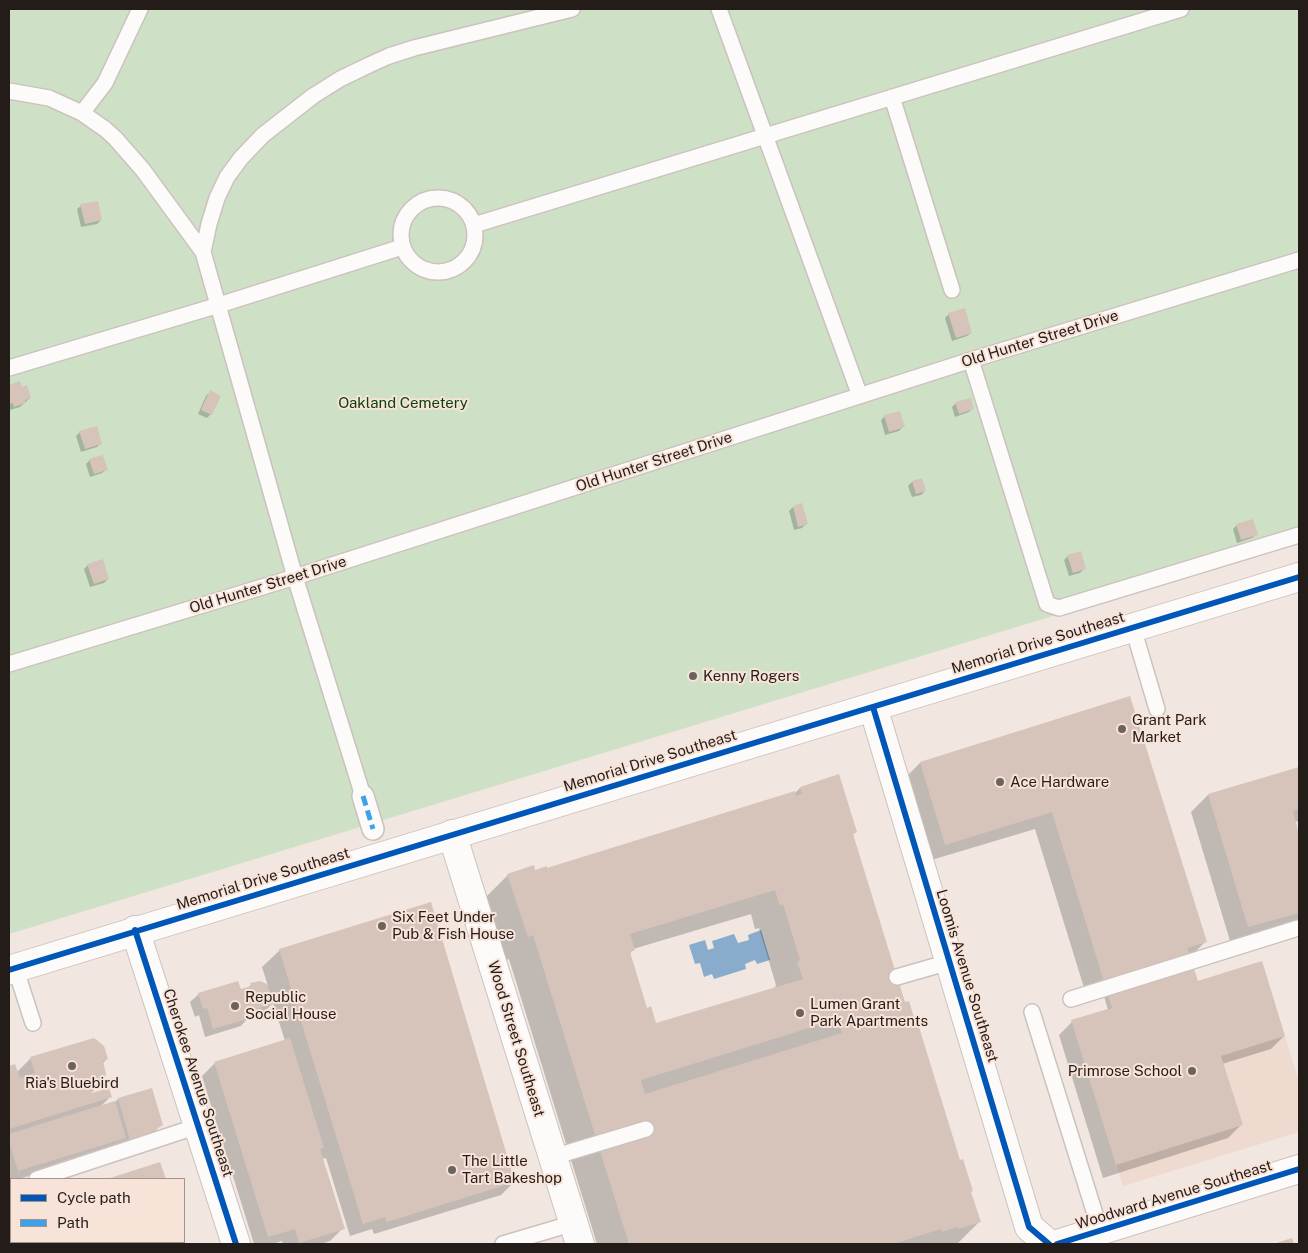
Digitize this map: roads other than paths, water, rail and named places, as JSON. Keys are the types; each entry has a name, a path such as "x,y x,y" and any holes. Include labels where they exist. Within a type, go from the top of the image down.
{"street":[{"name":"Memorial Drive Southeast","path":"12,968 1299,577"},
{"name":"Loomis Avenue Southeast","path":"873,707 1029,1227 1049,1244"},
{"path":"363,796 373,828"},
{"name":"Wood Street Southeast","path":"452,834 577,1234"},
{"name":"Cherokee Avenue Southeast","path":"135,930 236,1244"},
{"name":"Woodward Avenue Southeast","path":"1056,1244 1299,1169"}],"lane":[{"path":"82,113 105,83 140,9"},
{"path":"203,252 217,198 227,177 241,158 263,135 312,96 347,75 388,56 572,9"},
{"path":"719,9 860,396"},
{"path":"474,225 1182,9"},
{"path":"9,91 49,98 82,113 106,129 143,170 203,252 295,576 363,796"},
{"path":"892,97 952,290"},
{"path":"439,198 450,200 469,214 474,225 473,248 468,258 459,266 449,271 426,271 408,257 402,247 403,223 408,213 417,205 427,200 439,198"},
{"path":"9,368 219,305 402,247"},
{"name":"Old Hunter Street Drive","path":"9,664 295,576 971,360 1299,260"},
{"path":"971,360 1047,604 1059,608 1299,535"},
{"path":"1133,628 1157,709"},
{"path":"1071,999 1298,928"},
{"path":"897,977 949,962"},
{"path":"12,968 33,1023"},
{"path":"1032,1012 1100,1230"},
{"path":"40,1178 198,1126"},
{"path":"553,1157 646,1129"},
{"path":"503,1244 577,1234"}],"water":[{"path":"761,930 770,960 757,964 755,960 745,964 746,969 714,979 712,974 704,977 700,963 695,964 689,945 705,940 708,950 714,948 712,941 734,934 738,943 749,940 748,935"}],"place":[{"name":"Kenny Rogers","path":"693,676"},
{"name":"Grant Park Market","path":"1122,729"},
{"name":"Ace Hardware","path":"1000,782"},
{"name":"Six Feet Under Pub & Fish House","path":"382,926"},
{"name":"Republic Social House","path":"235,1006"},
{"name":"Lumen Grant Park Apartments","path":"800,1013"},
{"name":"Ria's Bluebird","path":"72,1066"},
{"name":"Primrose School","path":"1192,1071"},
{"name":"The Little Tart Bakeshop","path":"452,1170"}],"park label":[{"name":"Oakland Cemetery","path":"403,403"}]}
